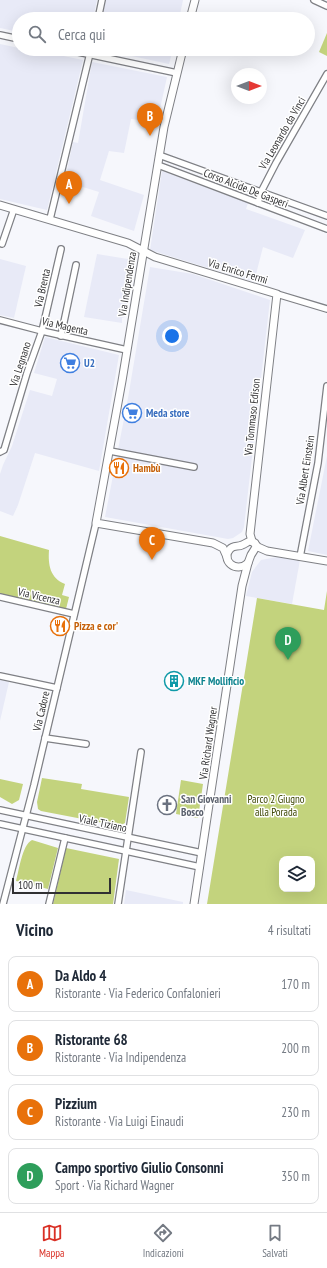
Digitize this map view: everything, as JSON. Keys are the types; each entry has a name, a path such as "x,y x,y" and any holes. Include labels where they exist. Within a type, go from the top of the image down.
{"street":[{"path":"99,12 102,0"},
{"path":"192,12 195,0"},
{"path":"314,0 327,6"},
{"path":"0,35 12,38"},
{"path":"50,219 89,56"},
{"path":"107,56 177,73"},
{"name":"Via Indipendenza","path":"96,523 110,451 159,155 181,56"},
{"name":"Via Leonardo da Vinci","path":"258,203 260,192 326,77"},
{"name":"Corso Alcide De Gasperi","path":"159,155 327,216"},
{"name":"Corso Alcide De Gasperi","path":"158,165 327,229"},
{"name":"Via Enrico Fermi","path":"0,205 128,243 155,257 327,309"},
{"path":"2,244 14,209"},
{"name":"Via Brenta","path":"42,331 61,249"},
{"path":"61,336 76,265"},
{"name":"Via Tommaso Edison","path":"254,542 250,534 277,294"},
{"name":"Via Magenta","path":"0,320 61,336 127,350"},
{"name":"Via Legnano","path":"2,451 42,331"},
{"name":"Via Albert Einstein","path":"300,557 318,463 327,386"},
{"path":"110,451 194,467"},
{"path":"96,523 213,543 222,548 228,560 239,575 242,586"},
{"name":"Via Cadore","path":"3,904 45,738 96,523"},
{"path":"227,557 229,550 232,547 242,545 248,541 254,542 258,547 267,551 327,561"},
{"name":"Via Richard Wagner","path":"194,904 242,586 248,562 255,549 254,542"},
{"path":"232,565 240,568 255,555 267,551"},
{"name":"Via Vicenza","path":"0,597 74,614"},
{"path":"0,676 57,688"},
{"path":"45,738 86,744"},
{"path":"118,904 141,752"},
{"name":"Viale Tiziano","path":"0,810 202,853"},
{"name":"Viale Tiziano","path":"0,824 200,867"},
{"path":"49,904 64,838"}],"shaded area":[{"path":"0,0 97,0 94,12 12,12 12,31 0,28"},
{"path":"106,0 183,0 180,12 103,12"},
{"path":"0,44 12,47 12,56 64,56 83,60 47,210 0,199"},
{"path":"132,56 171,56 169,64"},
{"path":"92,62 167,77 157,122 131,119 124,153 109,151 100,180 144,195 134,231 91,216 99,192 70,183 73,172 67,170 73,142 78,143"},
{"path":"162,171 248,203 246,209 305,230 293,258 263,247 254,282 150,250"},
{"path":"97,254 134,260 125,317 122,318 122,323 84,317"},
{"path":"0,259 26,266 14,318 0,315"},
{"path":"150,267 193,274 270,300 244,527 242,532 233,538 228,539 105,517 128,398"},
{"path":"45,337 119,355 99,471 35,453 13,516 0,511 0,474 12,446 30,390 52,396 57,379 34,373"},
{"path":"327,456 327,555 308,551"},
{"path":"277,557 300,560 292,604 246,596 252,572 261,560"},
{"path":"0,680 9,682 0,721"},
{"path":"126,890 183,902 183,904 124,904"}],"green space":[{"path":"327,33 327,56 319,52"},
{"path":"0,536 49,550 49,561 53,575 65,584 62,595 69,597 66,609 0,594"},
{"name":"Parco 2 Giugno alla Porada","path":"327,591 327,904 207,904 257,598 324,610"},
{"path":"42,778 82,784 81,789 129,797 125,823 119,826 41,811 38,809 37,802"},
{"path":"0,779 23,784 19,800 12,804 0,797"},
{"path":"181,780 203,784 198,818 176,814"},
{"path":"32,840 58,848 48,889 16,881 23,853"},
{"path":"66,848 119,859 113,904 53,904"}],"place":[{"name":"Ristorante 68","path":"150,136"},
{"name":"Da Aldo 4","path":"69,204"},
{"name":"U2","path":"70,363"},
{"name":"Meda store","path":"132,413"},
{"name":"Hambù","path":"119,468"},
{"name":"Pizzium","path":"152,560"},
{"name":"Pizza e cor'","path":"60,626"},
{"name":"Campo sportivo Giulio Consonni","path":"288,660"},
{"name":"MKF Mollificio","path":"174,681"},
{"name":"San Giovanni Bosco","path":"167,805"}]}
